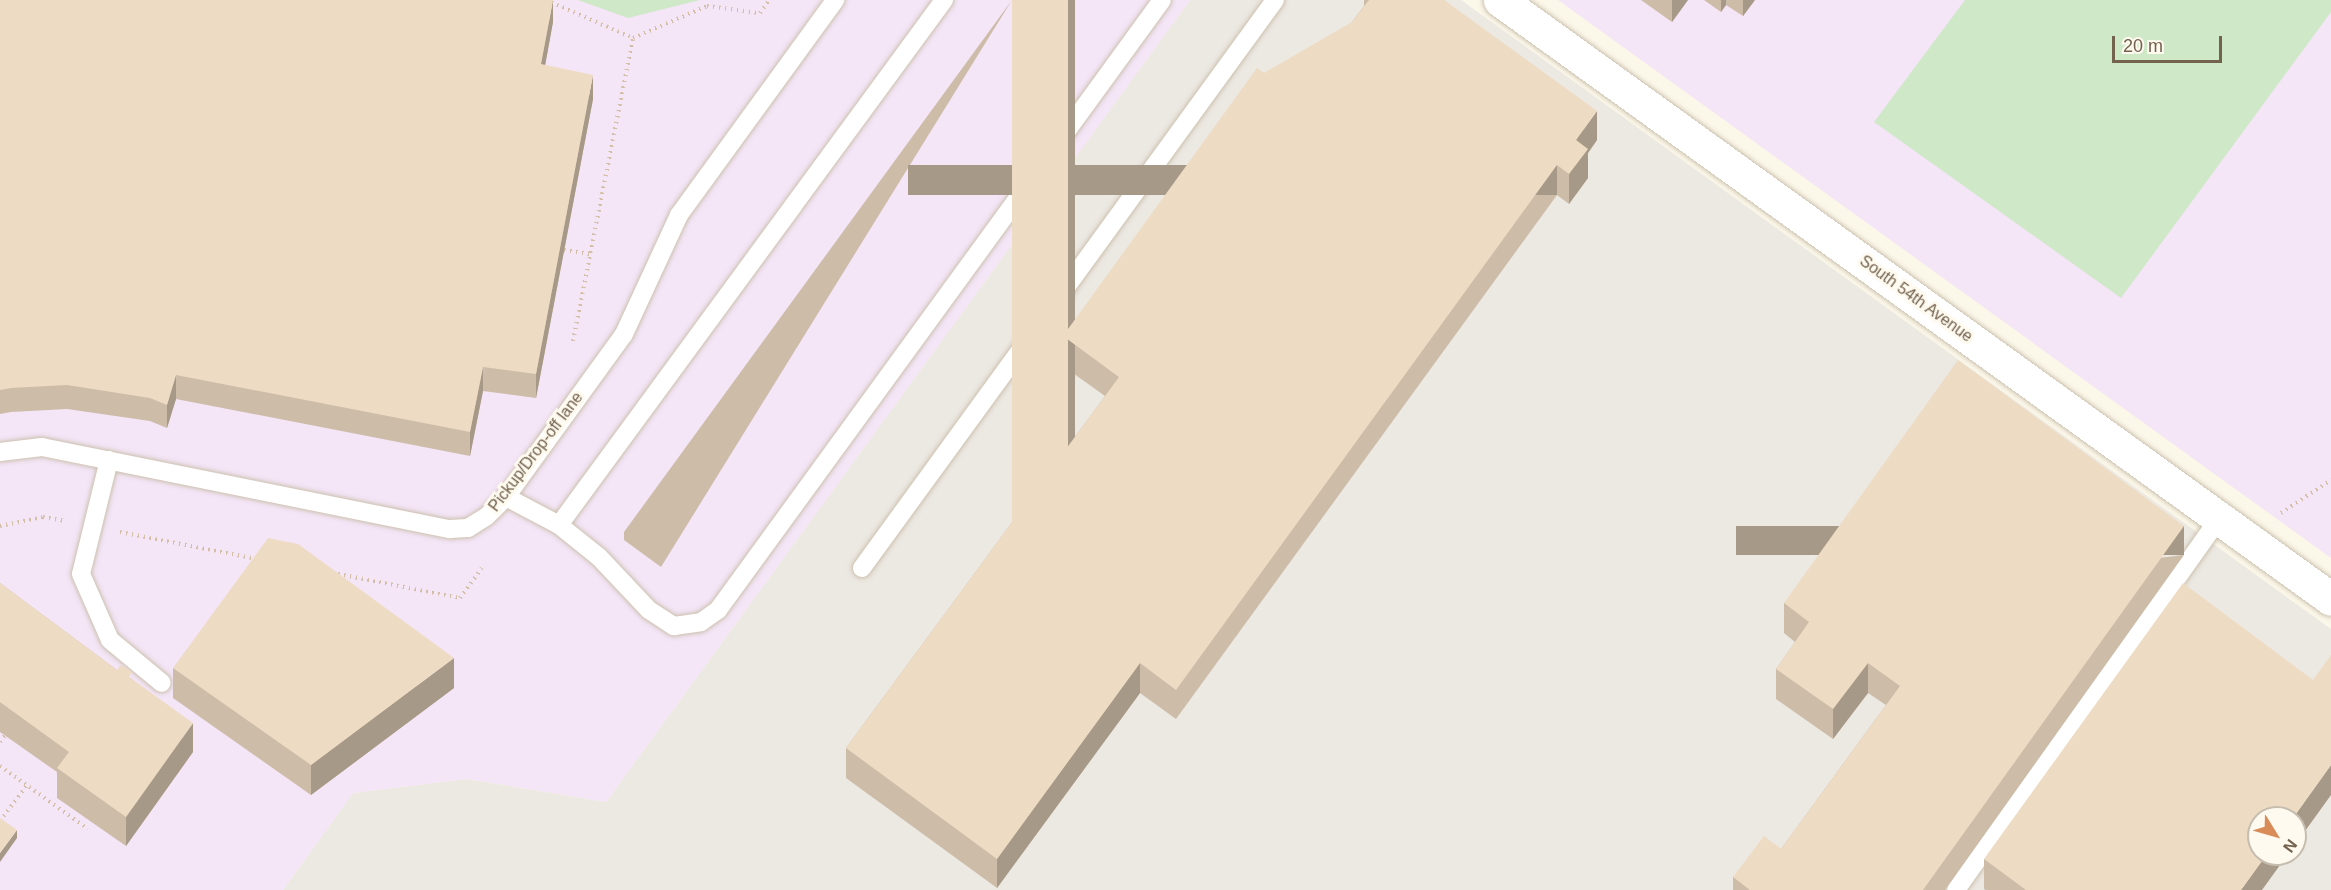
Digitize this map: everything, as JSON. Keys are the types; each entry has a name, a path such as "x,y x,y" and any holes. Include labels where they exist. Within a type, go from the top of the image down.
{"street":[{"name":"South 54th Avenue","path":"1500,0 2331,599"}],"lane":[{"name":"Pickup/Drop-off lane","path":"0,452 42,447 450,530 468,528 487,516 506,497 624,334 679,215 836,0"},
{"path":"559,525 944,0"},
{"path":"506,497 559,525 599,557 649,610 674,626 701,622 718,610 1162,0"},
{"path":"862,568 1275,0"},
{"path":"109,460 81,574 110,640 162,683"},
{"path":"1956,890 2219,518"}],"path":[{"path":"546,0 633,38 707,6 760,13 769,0"},
{"path":"573,341 633,38"},
{"path":"564,250 590,254"},
{"path":"2282,513 2331,480"},
{"path":"0,526 43,517 261,559"},
{"path":"331,573 460,598 482,568"},
{"path":"0,742 5,735"},
{"path":"0,766 88,829"},
{"path":"0,821 27,785"}],"shaded area":[{"path":"0,0 1190,0 606,802 467,779 353,793 283,890 0,890"},
{"path":"1190,0 1461,0 2331,629 2331,890 283,890 353,793 467,779 606,802"},
{"path":"1558,0 2331,0 2331,558"}],"green space":[{"path":"578,0 700,0 628,18"},
{"path":"1965,0 2331,0 2331,12 2121,298 1874,122"}],"building":[{"path":"0,0 553,0 541,64 593,75 536,374 483,367 470,432 176,375 167,405 150,398 67,385 0,390"},
{"path":"1012,0 1068,0 1068,658 1012,658"},
{"path":"1369,0 1444,0 1597,111 1576,140 1588,149 1569,174 1557,165 1176,690 1140,663 997,859 846,748 1119,377 1063,336 1257,68 1264,73 1352,22"},
{"path":"1958,360 2184,526 1923,890 1750,890 1733,877 1764,836 1781,849 1900,686 1868,663 1833,709 1776,669 1809,622 1784,603"},
{"path":"268,538 298,544 454,658 311,765 173,668"},
{"path":"0,583 117,670 121,665 132,672 129,677 193,723 126,817 57,768 69,752 0,702"},
{"path":"2183,583 2313,680 2331,655 2331,765 2302,806 2247,806 2247,866 2258,866 2241,890 2026,890 1984,859"},
{"path":"0,818 17,830 0,853"}]}
